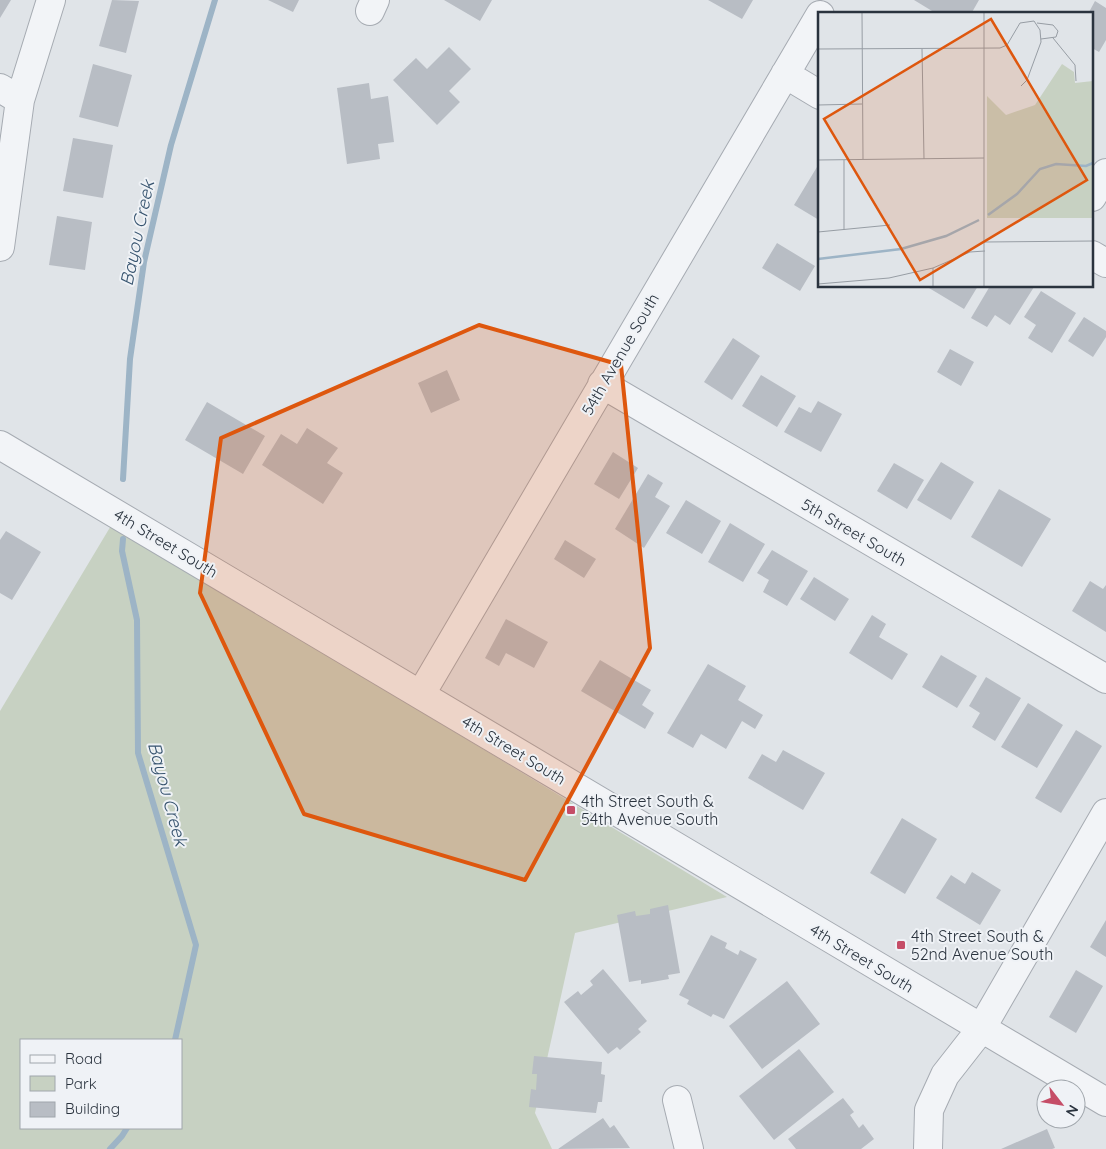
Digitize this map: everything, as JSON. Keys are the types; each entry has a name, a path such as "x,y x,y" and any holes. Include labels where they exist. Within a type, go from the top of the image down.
{"street":[{"path":"0,247 10,94 51,0"},
{"name":"54th Avenue South","path":"821,12 828,0"},
{"name":"54th Avenue South","path":"421,694 818,17"},
{"path":"785,74 818,94"},
{"path":"1094,193 1106,173"},
{"path":"1094,256 1106,263"},
{"name":"5th Street South","path":"602,384 1106,679"},
{"name":"4th Street South","path":"0,445 1106,1102"},
{"path":"928,1149 929,1110 945,1075 982,1029 1106,813"},
{"path":"677,1100 689,1149"}],"highlighted area":[{"path":"479,325 621,365 650,648 525,880 304,814 200,593 221,438"}],"green space":[{"path":"112,524 727,897 575,933 535,1113 552,1149 0,1149 0,711"}],"building":[{"path":"0,0 11,0 0,18"},
{"path":"112,0 139,1 126,53 99,46"},
{"path":"268,0 299,0 293,12"},
{"path":"444,0 492,0 480,21"},
{"path":"708,0 753,0 742,19"},
{"path":"914,0 979,0 972,12 934,12"},
{"path":"1095,1 1106,8 1106,40 1099,52 1094,49 1094,12 1089,12"},
{"path":"449,47 471,69 449,91 460,102 437,125 393,80 416,58 427,69"},
{"path":"93,64 132,75 118,127 79,117"},
{"path":"369,83 371,99 388,96 394,142 378,144 380,159 347,164 337,88"},
{"path":"73,138 113,145 103,198 63,191"},
{"path":"818,165 818,219 794,205"},
{"path":"57,216 92,222 85,270 49,265"},
{"path":"777,243 815,266 800,291 762,268"},
{"path":"929,288 977,288 964,309"},
{"path":"989,288 1033,288 1010,325 995,315 987,327 971,318"},
{"path":"1041,291 1076,313 1052,353 1028,338 1036,325 1024,317"},
{"path":"1084,317 1106,331 1106,337 1093,357 1068,341"},
{"path":"733,338 760,356 732,400 704,382"},
{"path":"950,349 974,362 961,386 937,372"},
{"path":"447,370 460,400 431,413 418,383"},
{"path":"761,375 796,396 777,427 742,406"},
{"path":"818,401 842,414 821,452 784,432 799,407 811,413"},
{"path":"207,402 265,436 243,474 185,440"},
{"path":"307,428 338,448 327,463 343,473 323,504 262,465 281,434 297,444"},
{"path":"613,452 638,468 619,499 594,484"},
{"path":"941,462 974,482 951,520 917,500"},
{"path":"894,463 924,480 907,509 877,491"},
{"path":"648,474 663,483 655,497 670,506 644,548 615,529"},
{"path":"999,489 1051,519 1022,567 971,537"},
{"path":"686,500 721,521 702,554 666,533"},
{"path":"730,523 765,544 743,582 708,562"},
{"path":"6,531 41,552 12,600 0,593 0,540"},
{"path":"565,540 596,559 584,578 554,559"},
{"path":"772,550 808,571 787,606 763,592 769,580 757,573"},
{"path":"814,577 849,599 835,621 800,599"},
{"path":"1090,581 1103,589 1106,585 1106,632 1072,611"},
{"path":"872,615 886,624 879,637 908,654 892,680 849,653"},
{"path":"506,619 548,642 534,668 506,653 499,666 485,658"},
{"path":"941,655 977,676 957,708 922,687"},
{"path":"600,660 651,690 642,705 654,713 645,729 581,691"},
{"path":"708,664 746,686 738,700 763,715 755,729 742,721 726,749 701,734 693,748 667,733"},
{"path":"986,677 1021,698 995,741 972,727 980,713 969,706"},
{"path":"1028,703 1063,725 1037,768 1001,747"},
{"path":"1076,730 1102,746 1061,813 1035,798"},
{"path":"783,750 825,773 803,810 748,778 762,754 776,762"},
{"path":"902,818 937,839 905,894 870,873"},
{"path":"972,872 1001,890 980,925 936,898 951,875 965,884"},
{"path":"668,905 680,973 668,975 669,979 641,984 641,980 629,982 617,915 635,911 636,916 650,914 650,909"},
{"path":"1106,920 1106,957 1090,947"},
{"path":"711,935 727,943 725,948 738,955 740,950 757,959 724,1019 713,1014 711,1017 687,1004 689,1000 679,995"},
{"path":"603,969 647,1021 638,1029 641,1032 620,1050 617,1047 608,1054 564,1002 578,991 581,995 593,985 590,981"},
{"path":"1076,970 1103,986 1076,1033 1049,1017"},
{"path":"787,981 820,1024 762,1069 729,1026"},
{"path":"799,1049 834,1092 774,1140 739,1096"},
{"path":"534,1056 602,1062 601,1074 605,1075 602,1102 598,1102 596,1113 529,1107 531,1089 536,1090 537,1074 532,1074"},
{"path":"843,1098 854,1112 850,1115 859,1128 863,1124 874,1139 861,1149 796,1149 788,1139"},
{"path":"603,1118 610,1128 614,1125 630,1148 558,1149"},
{"path":"1047,1129 1055,1148 1052,1149 1001,1149"}],"waterway":[{"name":"Bayou Creek","path":"123,479 130,359 144,262 171,145 215,0"},
{"name":"Bayou Creek","path":"123,539 122,551 137,620 138,753 196,945 175,1039"},
{"name":"Bayou Creek","path":"110,1149 126,1129"}],"place":[{"name":"4th Street South & 54th Avenue South","path":"571,810"},
{"name":"4th Street South & 52nd Avenue South","path":"901,945"}]}
